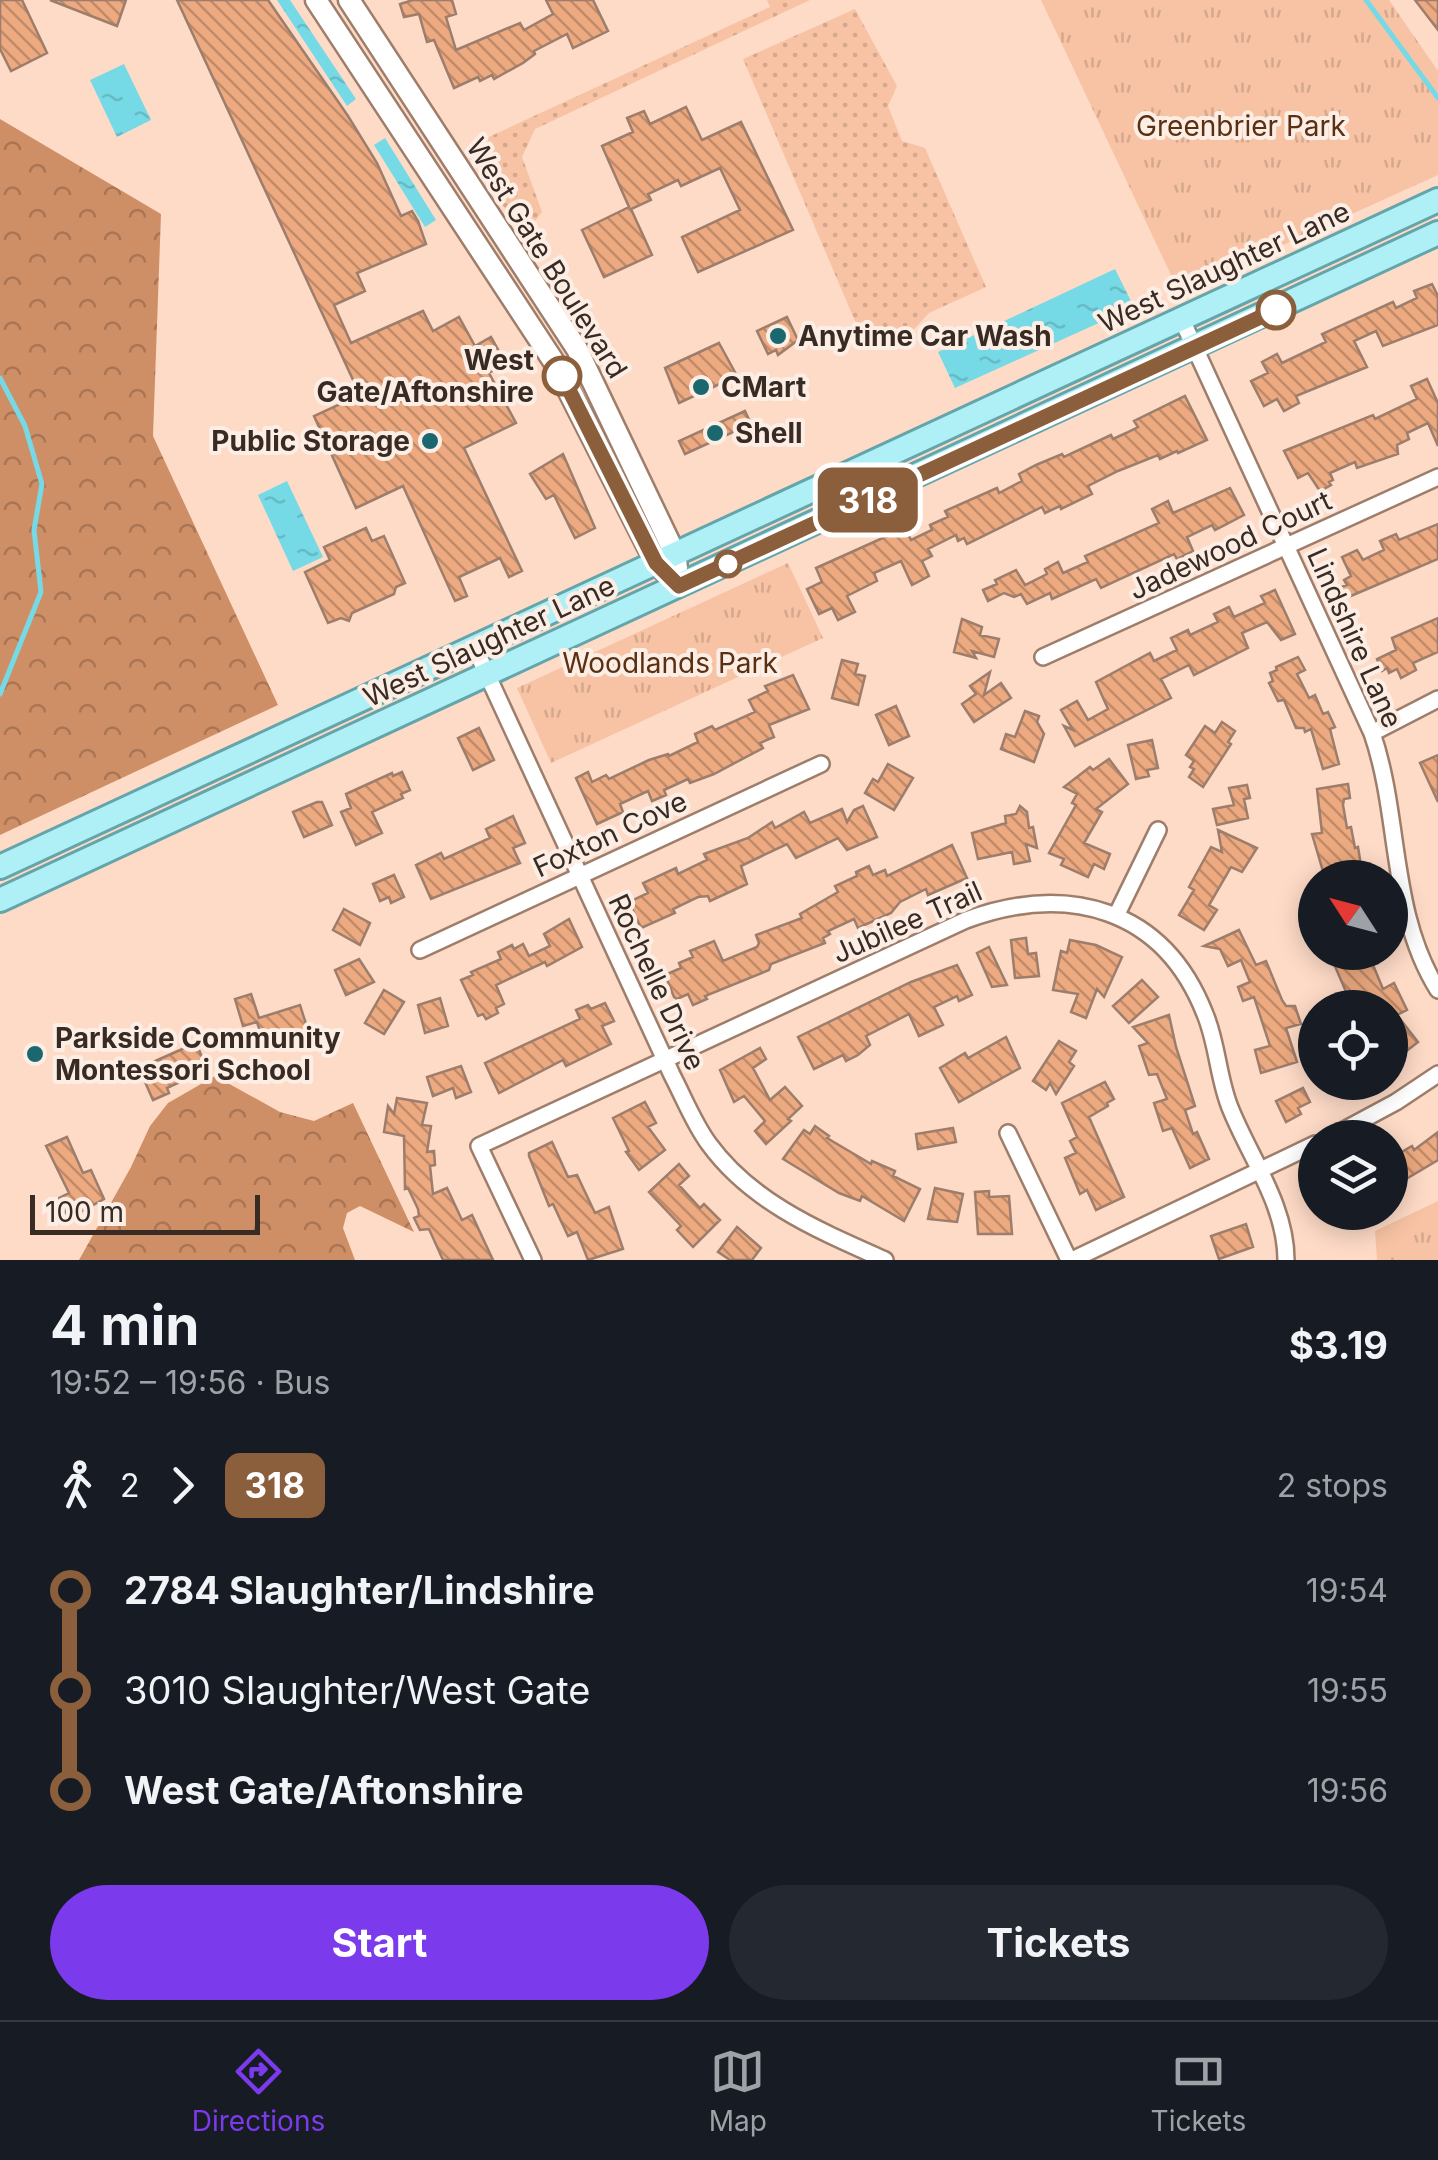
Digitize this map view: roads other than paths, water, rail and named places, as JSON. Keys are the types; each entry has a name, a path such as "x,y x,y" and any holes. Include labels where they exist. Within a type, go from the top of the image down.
{"main road":[{"name":"West Gate Boulevard","path":"316,0 571,391 679,586"},
{"name":"West Gate Boulevard","path":"350,0 595,381 665,559"},
{"name":"West Slaughter Lane","path":"0,867 1438,200"},
{"name":"West Slaughter Lane","path":"0,900 1438,232"},
{"path":"492,266 514,250"},
{"path":"30,853 43,880"}],"street":[{"name":"Lindshire Lane","path":"1182,320 1372,732 1381,761 1407,920 1424,968 1438,990"},
{"name":"Jadewood Court","path":"1043,657 1438,477"},
{"name":"Rochelle Drive","path":"474,646 665,1060 706,1140 748,1186 812,1226 885,1260"},
{"path":"1372,732 1438,699"},
{"name":"Foxton Cove","path":"420,950 821,764"},
{"path":"1117,914 1158,830"},
{"name":"Jubilee Trail","path":"533,1260 479,1146 998,908 1041,902 1094,907 1117,914 1180,966 1207,1018 1228,1105 1278,1212 1285,1235 1286,1260"},
{"path":"1362,1120 1438,1074"},
{"path":"1008,1133 1070,1260 1298,1152"}],"water":[{"path":"277,0 290,0 356,99 347,106"},
{"path":"124,64 151,120 117,137 90,80"},
{"path":"385,138 436,220 425,227 374,145"},
{"path":"1115,269 1134,307 955,388 938,352"},
{"path":"287,481 323,557 293,571 258,495"}],"waterway":[{"path":"1366,0 1438,98"},
{"path":"0,378 25,426 42,484 34,530 41,592 0,694"}],"place":[{"name":"Anytime Car Wash","path":"778,336"},
{"name":"West Gate/Aftonshire","path":"562,376"},
{"name":"CMart","path":"701,387"},
{"name":"Shell","path":"715,433"},
{"name":"Public Storage","path":"430,441"},
{"name":"Parkside Community Montessori School","path":"35,1054"}],"park label":[{"name":"Greenbrier Park","path":"1241,126"},
{"name":"Woodlands Park","path":"670,663"}]}
